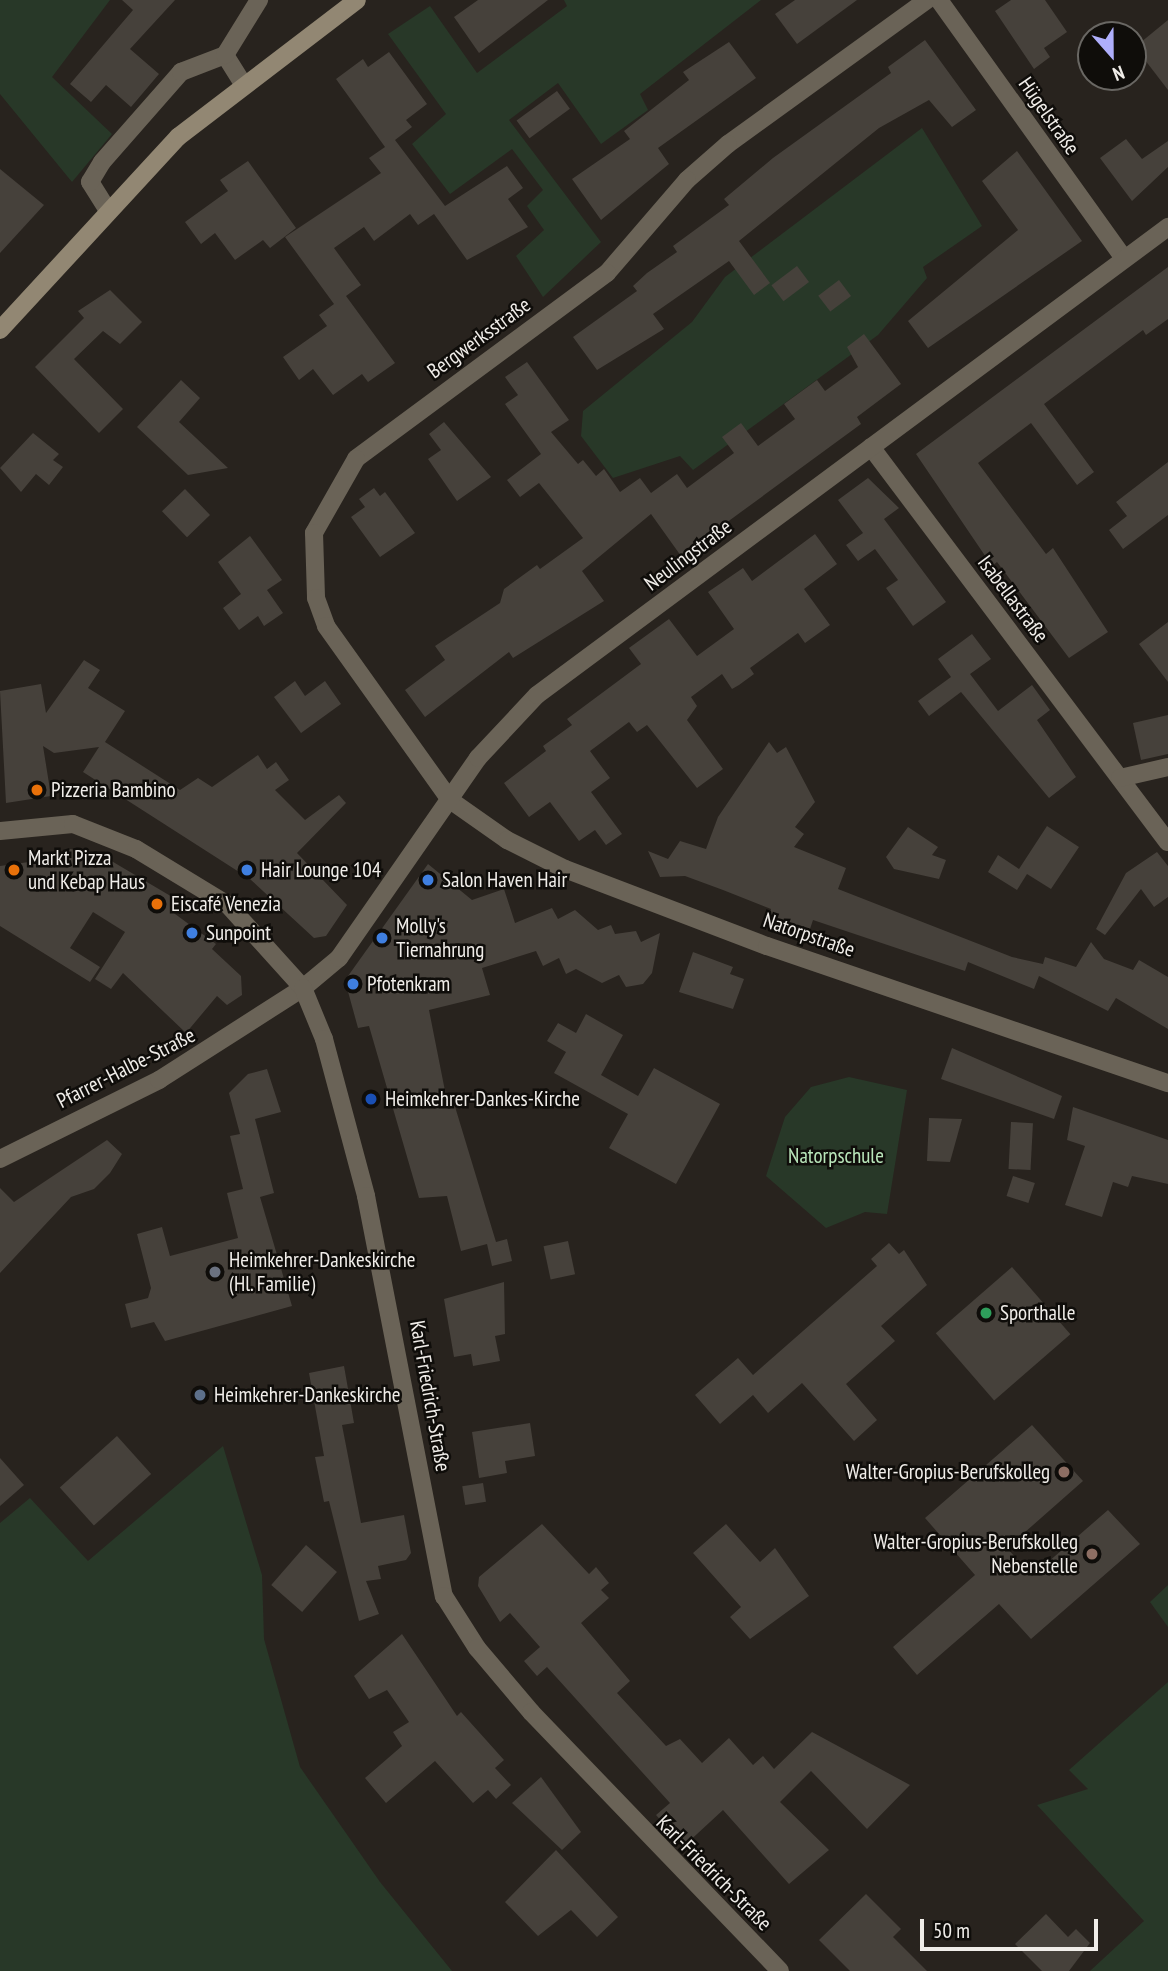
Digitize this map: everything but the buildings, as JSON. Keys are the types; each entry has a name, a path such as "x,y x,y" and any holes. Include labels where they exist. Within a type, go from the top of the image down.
{"main road":[{"path":"0,330 107,209 178,137 358,0"}],"street":[{"path":"107,209 90,182 102,162 181,72 225,55 259,0"},
{"name":"Bergwerksstraße","path":"450,800 321,616 310,555 326,503 365,452 607,272 687,180 728,145 927,0"},
{"name":"Hügelstraße","path":"939,0 1123,257"},
{"path":"225,55 244,85"},
{"name":"Neulingstraße","path":"303,988 339,958 502,727 537,695 1123,257 1168,227"},
{"name":"Isabellastraße","path":"871,447 1168,842"},
{"path":"1120,778 1168,767"},
{"name":"Natorpstraße","path":"450,800 507,840 565,869 767,946 1168,1083"},
{"name":"Karl-Friedrich-Straße","path":"0,831 73,824 136,849 228,905 303,988 324,1039 366,1196 444,1596 477,1648 531,1712 780,1971"},
{"name":"Pfarrer-Halbe-Straße","path":"0,1159 159,1080 303,988"}],"green space":[{"path":"0,0 110,0 52,77 112,134 72,182 0,94"},
{"path":"564,0 761,0 640,94 648,110 601,144 558,83 509,120 601,242 543,297 516,256 544,230 527,206 543,190 512,149 450,194 412,144 446,114 388,34 430,6 477,73 567,6"},
{"path":"922,128 982,226 923,267 927,278 878,335 693,470 680,456 613,478 581,436 583,411 692,322 725,277"},
{"name":"Natorpschule","path":"849,1077 907,1090 887,1214 865,1212 826,1228 766,1176 785,1117 811,1087"},
{"path":"223,1446 262,1575 264,1639 300,1767 380,1882 452,1971 0,1971 0,1523 30,1498 88,1561"},
{"path":"1168,1585 1168,1627 1150,1602"},
{"path":"1168,1682 1168,1971 1090,1971 1144,1921 1037,1805 1088,1789 1069,1770"}],"place":[{"name":"Pizzeria Bambino","path":"37,790"},
{"name":"Markt Pizza und Kebap Haus","path":"14,870"},
{"name":"Hair Lounge 104","path":"247,870"},
{"name":"Salon Haven Hair","path":"428,880"},
{"name":"Eiscafé Venezia","path":"157,904"},
{"name":"Sunpoint","path":"192,933"},
{"name":"Molly's Tiernahrung","path":"382,938"},
{"name":"Pfotenkram","path":"353,984"},
{"name":"Heimkehrer-Dankes-Kirche","path":"371,1099"},
{"name":"Heimkehrer-Dankeskirche (Hl. Familie)","path":"215,1272"},
{"name":"Sporthalle","path":"986,1313"},
{"name":"Heimkehrer-Dankeskirche","path":"200,1395"},
{"name":"Walter-Gropius-Berufskolleg","path":"1064,1472"},
{"name":"Walter-Gropius-Berufskolleg Nebenstelle","path":"1092,1554"}]}
